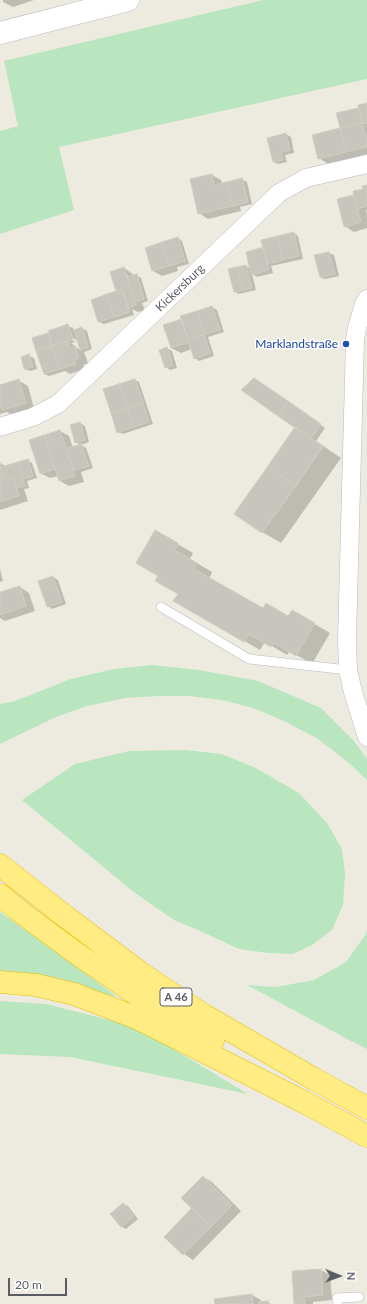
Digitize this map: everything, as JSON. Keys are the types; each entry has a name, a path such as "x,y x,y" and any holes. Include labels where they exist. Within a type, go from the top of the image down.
{"highway":[{"name":"A 46","path":"0,865 142,974 202,1014 367,1108"},
{"name":"A 46","path":"0,895 76,953 152,1005 220,1045 304,1102 367,1136"},
{"path":"0,982 36,985 74,994 104,1004 137,1018 304,1102"}],"main road":[{"path":"0,33 100,3 128,0"}],"street":[{"name":"Kickersburg","path":"0,427 33,417 58,404 279,193 306,178 367,164"},
{"path":"367,299 364,304 356,334 360,425 347,638 348,670 367,737"}],"lane":[{"path":"161,607 248,659 348,670"},
{"path":"338,1304 338,1298 360,1297"}],"green space":[{"path":"263,0 367,0 367,79 59,147 74,210 0,234 0,131 18,126 4,61"},
{"path":"152,665 200,670 258,681 321,708 354,741 367,759 367,780 349,763 318,739 284,721 253,708 222,700 189,696 126,698 87,706 56,717 0,744 0,704 15,701 71,679 114,669"},
{"path":"185,750 222,754 256,768 299,793 327,823 342,849 345,874 343,905 332,930 312,945 293,954 268,953 239,949 174,920 135,893 22,800 75,764 129,751"},
{"path":"0,912 117,997 72,985 0,973"},
{"path":"367,930 367,1049 247,985 276,987 314,980 346,962 366,934"},
{"path":"0,1001 46,1004 137,1027 248,1094 70,1057 0,1054"}],"building":[{"path":"367,103 367,123 363,124 358,105"},
{"path":"358,108 362,123 340,128 336,113"},
{"path":"362,123 367,141 367,147 346,152 340,128"},
{"path":"340,128 346,152 318,159 312,135"},
{"path":"286,133 290,150 281,152 283,160 273,162 267,138"},
{"path":"212,174 214,185 227,182 233,206 198,214 190,179"},
{"path":"242,178 248,202 233,206 227,182"},
{"path":"367,185 367,206 358,209 353,191 363,189 362,186"},
{"path":"354,195 361,222 344,227 337,199"},
{"path":"294,232 299,256 283,260 278,236"},
{"path":"278,236 283,260 267,264 261,240"},
{"path":"178,237 185,261 169,266 162,242"},
{"path":"162,242 169,266 152,271 145,248"},
{"path":"264,247 269,270 251,275 246,252"},
{"path":"329,252 335,274 320,277 314,255"},
{"path":"246,265 252,288 243,290 237,267"},
{"path":"124,267 136,305 128,308 122,289 116,291 110,272"},
{"path":"237,267 243,290 234,292 228,269"},
{"path":"137,274 144,299 135,302 127,277"},
{"path":"122,289 130,312 114,317 107,294"},
{"path":"107,294 114,317 98,322 91,300"},
{"path":"212,306 220,330 204,334 197,311"},
{"path":"197,311 204,334 188,340 180,316"},
{"path":"182,319 189,342 171,348 163,325"},
{"path":"68,324 73,339 52,346 48,331"},
{"path":"82,327 88,347 80,350 74,330"},
{"path":"48,333 52,346 36,351 32,338"},
{"path":"204,334 210,353 194,359 188,340"},
{"path":"68,341 70,348 75,346 79,358 74,360 76,364 60,369 52,346"},
{"path":"52,346 60,369 44,374 36,351"},
{"path":"167,347 173,365 165,368 159,350"},
{"path":"29,354 33,367 24,369 21,357"},
{"path":"254,378 288,401 278,416 241,390"},
{"path":"19,379 26,403 2,410 0,405 0,385"},
{"path":"135,379 143,403 127,408 119,384"},
{"path":"119,384 127,408 111,413 103,389"},
{"path":"288,401 321,424 311,439 278,416"},
{"path":"143,403 149,422 133,427 127,408"},
{"path":"127,408 133,427 117,433 111,413"},
{"path":"80,422 85,440 75,443 70,425"},
{"path":"295,427 323,447 296,486 268,466"},
{"path":"60,430 75,476 59,481 44,435"},
{"path":"44,435 55,469 40,474 29,440"},
{"path":"81,444 89,466 73,470 67,448"},
{"path":"28,459 33,476 23,479 18,462"},
{"path":"18,462 25,486 17,488 13,476 4,478 1,467"},
{"path":"0,463 4,478 13,476 19,496 0,502"},
{"path":"268,466 296,486 262,533 234,514"},
{"path":"155,530 178,543 175,550 197,563 194,569 263,608 266,603 288,616 292,610 315,623 296,656 274,643 271,647 249,634 244,642 173,601 178,594 155,581 158,576 136,563"},
{"path":"53,576 62,602 47,607 38,581"},
{"path":"20,586 26,606 0,615 0,592"},
{"path":"203,1176 232,1205 211,1227 181,1198"},
{"path":"123,1203 134,1216 121,1227 110,1214"},
{"path":"192,1208 211,1227 183,1255 164,1237"},
{"path":"321,1269 323,1295 304,1297 305,1304 294,1304 292,1271"},
{"path":"252,1294 253,1304 215,1304 214,1299"},
{"path":"268,1301 269,1304 259,1304 258,1302"}],"place":[{"name":"Marklandstraße","path":"346,344"}]}
